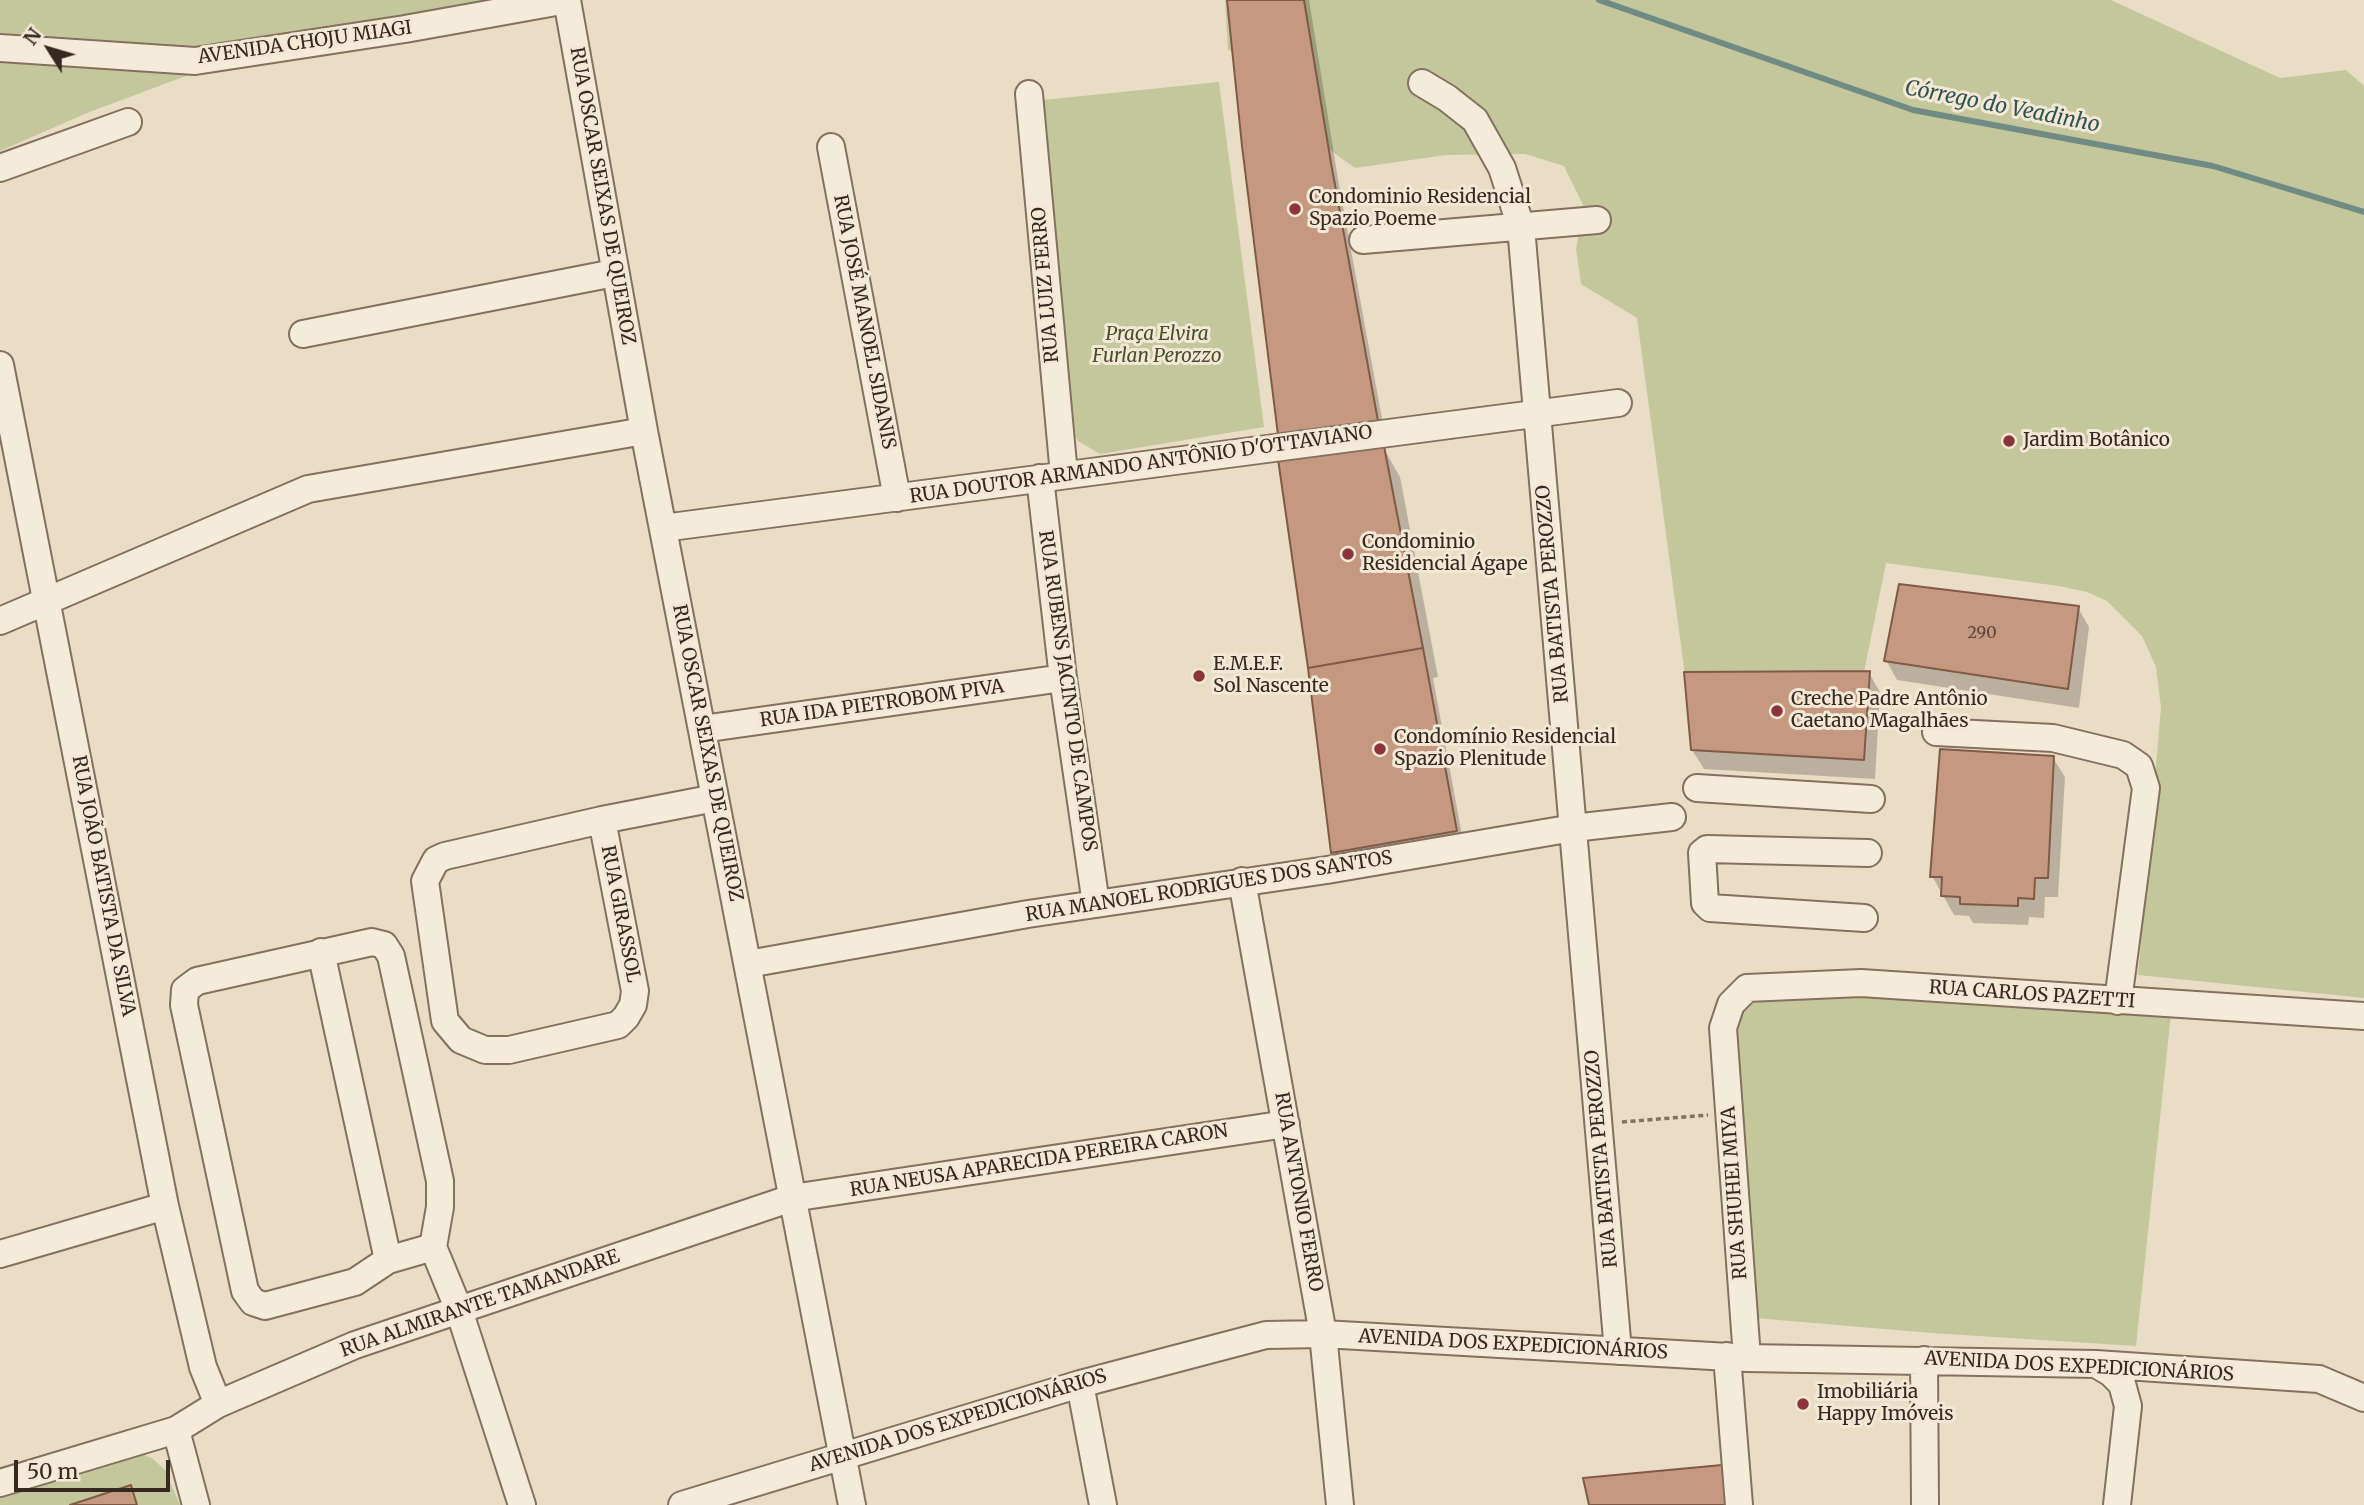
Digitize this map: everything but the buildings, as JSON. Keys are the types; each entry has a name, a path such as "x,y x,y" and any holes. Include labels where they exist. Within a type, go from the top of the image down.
{"street":[{"name":"AVENIDA CHOJU MIAGI","path":"0,48 195,61 405,29 567,0"},
{"name":"RUA OSCAR SEIXAS DE QUEIROZ","path":"567,0 614,273 852,1505"},
{"name":"RUA BATISTA PEROZZO","path":"1422,83 1475,120 1502,169 1521,227 1618,1351"},
{"name":"RUA LUIZ FERRO","path":"1029,94 1052,477"},
{"path":"0,167 128,122"},
{"name":"RUA JOSÉ MANOEL SIDANIS","path":"831,147 897,498"},
{"path":"1363,240 1597,220"},
{"path":"303,334 614,273"},
{"name":"RUA JOÃO BATISTA DA SILVA","path":"0,365 165,1206 204,1367 218,1404"},
{"name":"RUA DOUTOR ARMANDO ANTÔNIO D'OTTAVIANO","path":"663,528 1618,403"},
{"path":"0,621 308,489 644,431"},
{"name":"RUA RUBENS JACINTO DE CAMPOS","path":"1052,477 1063,678 1096,904"},
{"name":"RUA IDA PIETROBOM PIVA","path":"702,729 1063,678"},
{"path":"1936,732 2053,738 2123,755 2139,766 2146,788 2118,1000"},
{"path":"1698,788 1871,799"},
{"name":"RUA GIRASSOL","path":"602,820 635,991 633,1005 626,1017 618,1025 509,1050 485,1050 461,1040 445,1021 425,881 436,860 602,820 715,798"},
{"name":"RUA MANOEL RODRIGUES DOS SANTOS","path":"748,964 1096,904 1327,870 1573,828 1671,817"},
{"path":"1864,918 1710,908 1705,903 1702,853 1707,849 1868,853"},
{"name":"RUA ANTONIO FERRO","path":"1242,881 1323,1334 1340,1505"},
{"path":"433,1247 388,1259 355,1282 265,1306 253,1302 245,1291 233,1236 184,1004 185,990 197,981 321,952 372,942 384,945 391,956 440,1181 440,1207 433,1247 460,1310 522,1505"},
{"path":"321,952 388,1259"},
{"name":"RUA CARLOS PAZETTI","path":"1723,1028 1731,1004 1747,988 1861,983 2364,1016"},
{"name":"RUA SHUHEI MIYA","path":"1723,1028 1729,1113 1739,1505"},
{"name":"RUA NEUSA APARECIDA PEREIRA CARON","path":"792,1198 1286,1124"},
{"name":"RUA ALMIRANTE TAMANDARE","path":"0,1483 176,1430 218,1404 355,1345 792,1198"},
{"path":"0,1254 165,1206"},
{"name":"AVENIDA DOS EXPEDICIONÁRIOS","path":"682,1505 1080,1384 1266,1335 1323,1334 1737,1357 2096,1364 2319,1379 2364,1398"},
{"path":"1924,1360 1925,1505"},
{"path":"2096,1364 2122,1384 2128,1406 2117,1505"},
{"path":"2128,1406 2157,1378 2176,1370"},
{"path":"2319,1379 2364,1385"},
{"path":"1080,1384 1103,1505"},
{"path":"176,1430 196,1505"}],"path":[{"path":"1599,1124 1729,1113"}],"green space":[{"path":"0,0 525,0 314,28 87,113 0,151"},
{"name":"Jardim Botânico","path":"1225,0 2111,0 2280,78 2346,70 2364,86 2364,998 2138,975 2161,708 2156,667 2142,636 2107,601 2087,592 1886,563 1857,707 1691,720 1637,318 1581,284 1576,249 1584,207 1564,166 1525,154 1446,155 1355,168 1301,129 1271,63 1228,50"},
{"name":"Praça Elvira Furlan Perozzo","path":"1219,82 1264,427 1100,454 1078,441 1072,431 1033,101"},
{"path":"1752,992 2172,1004 2136,1346 1755,1318 1731,1033"},
{"path":"133,1451 152,1458 165,1470 180,1505 0,1505 0,1488"}],"waterway":[{"name":"Córrego do Veadinho","path":"1599,0 1913,110 2213,166 2364,212"}],"place":[{"name":"Condominio Residencial Spazio Poeme","path":"1295,209"},
{"name":"Jardim Botânico","path":"2009,441"},
{"name":"Condominio Residencial Ágape","path":"1348,554"},
{"name":"E.M.E.F. Sol Nascente","path":"1199,676"},
{"name":"Creche Padre Antônio Caetano Magalhães","path":"1777,711"},
{"name":"Condomínio Residencial Spazio Plenitude","path":"1380,749"},
{"name":"Imobiliária Happy Imóveis","path":"1803,1404"}]}
